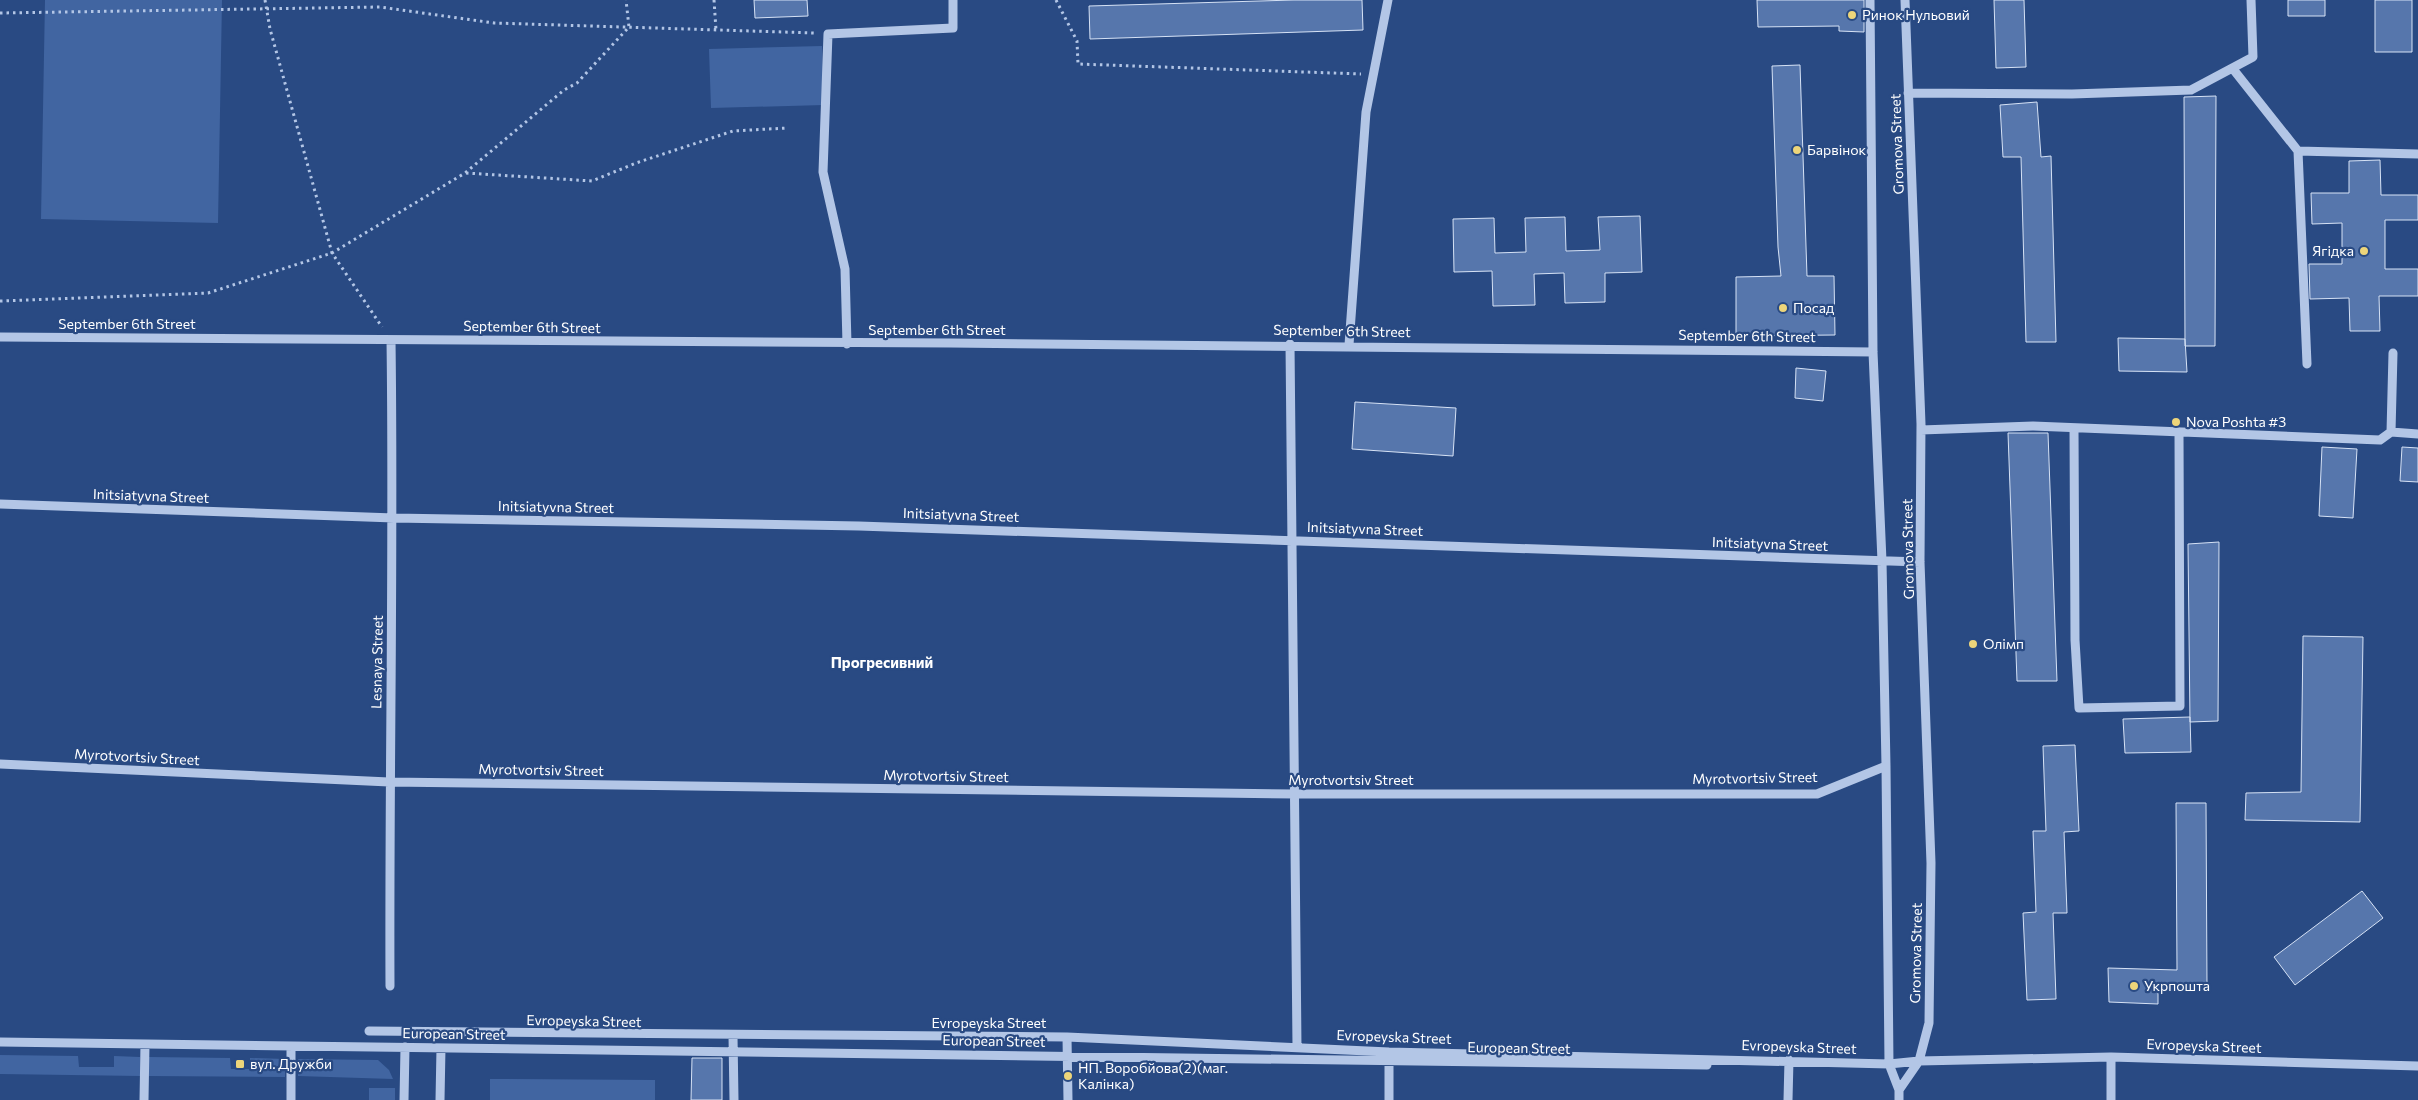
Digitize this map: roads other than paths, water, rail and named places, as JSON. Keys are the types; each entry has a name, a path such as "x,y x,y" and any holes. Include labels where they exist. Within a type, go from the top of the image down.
{"street":[{"path":"847,344 845,269 823,172 828,34 953,28 953,0"},
{"path":"1349,345 1366,112 1388,0"},
{"name":"Gromova Street","path":"1870,0 1873,352 1882,562 1889,1064 1899,1090 1899,1100"},
{"name":"Gromova Street","path":"1899,1090 1919,1061 1929,1023 1931,863 1920,562 1921,430 1905,0"},
{"path":"1908,93 2072,94 2191,90 2253,57 2251,0"},
{"path":"2233,69 2298,151 2307,364"},
{"path":"2298,151 2418,154"},
{"name":"September 6th Street","path":"0,337 847,344 1290,344 1873,352"},
{"name":"Lesnaya Street","path":"390,986 389,782 394,518 391,340"},
{"path":"1290,344 1297,1046"},
{"path":"2391,432 2393,353"},
{"path":"1921,430 2033,426 2380,440 2391,432 2418,434"},
{"path":"2074,428 2076,640 2080,708 2180,706 2179,432"},
{"name":"Initsiatyvna Street","path":"0,504 394,518 859,526 1920,562"},
{"name":"Myrotvortsiv Street","path":"0,764 389,782 1295,794 1817,794 1886,766"},
{"name":"Evropeyska Street","path":"369,1031 733,1036 1067,1037 1297,1046 1389,1052 1788,1060 1889,1064 1919,1061 2111,1057 2418,1066"},
{"path":"733,1036 734,1100"},
{"path":"1067,1037 1068,1100"},
{"name":"European Street","path":"0,1042 1867,1067"},
{"path":"144,1100 145,1044"},
{"path":"291,1046 291,1100"},
{"path":"404,1100 405,1047"},
{"path":"440,1048 440,1100"},
{"path":"1389,1052 1389,1100"},
{"path":"2111,1057 2111,1100"},
{"path":"1788,1060 1788,1100"}],"place":[{"name":"Ринок Нульовий","path":"1852,15"},
{"name":"Барвінок","path":"1797,150"},
{"name":"Ягідка","path":"2364,251"},
{"name":"Посад","path":"1783,308"},
{"name":"Nova Poshta #3","path":"2176,422"},
{"name":"Олімп","path":"1973,644"},
{"name":"Укрпошта","path":"2134,986"},
{"name":"вул. Дружби","path":"240,1064"},
{"name":"НП. Воробйова(2)(маг. Калінка)","path":"1068,1076"}],"district":[{"name":"Прогресивний","path":"882,663"}]}
